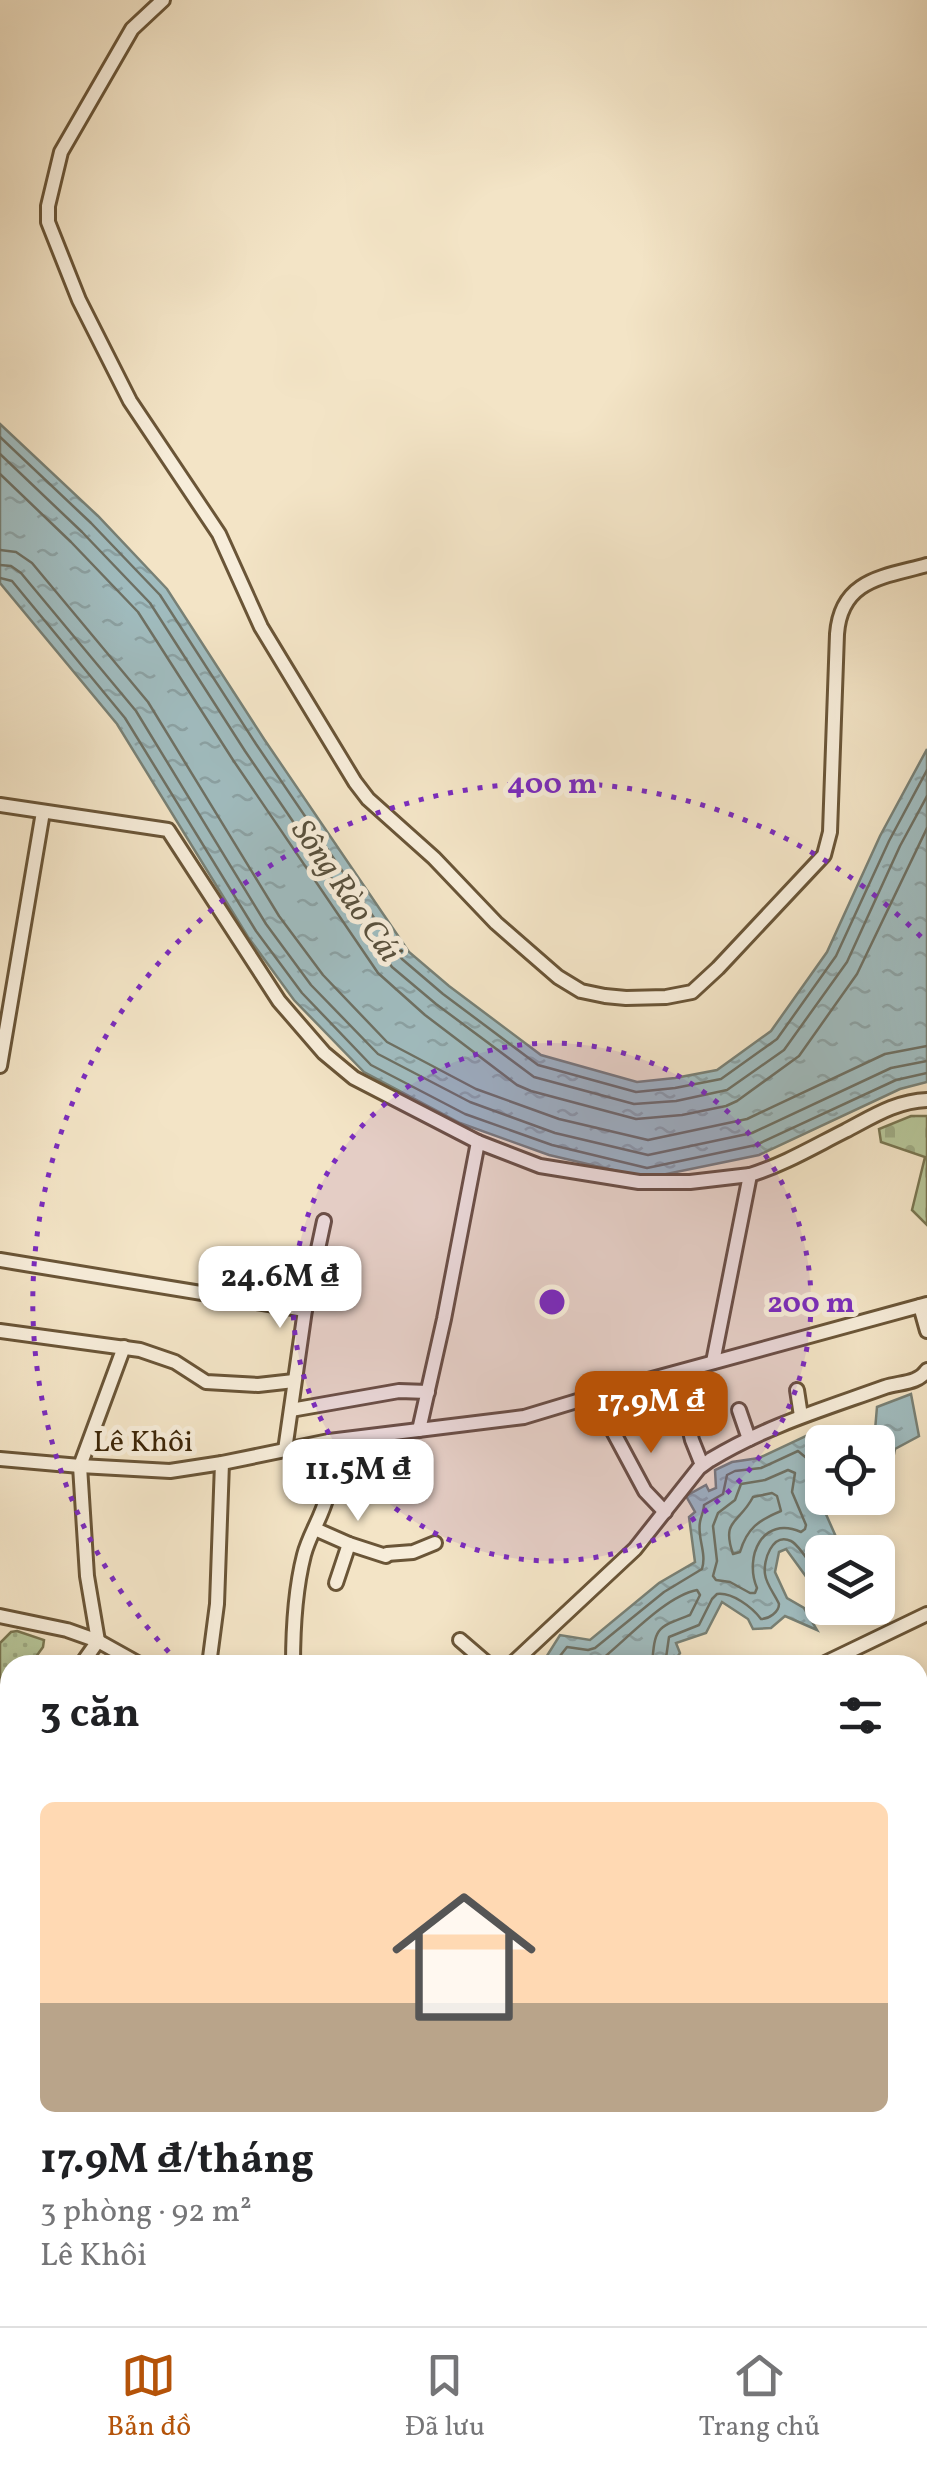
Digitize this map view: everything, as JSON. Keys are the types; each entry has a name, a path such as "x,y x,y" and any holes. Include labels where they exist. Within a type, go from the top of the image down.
{"street":[{"path":"162,0 132,30 57,163 48,217 65,268 130,401 219,534 261,627 354,782 496,924 565,982 582,991 622,998 682,996 692,992 824,856 830,832 841,610 862,585 927,565"},
{"path":"0,804 168,830 279,1001 324,1053 354,1078 478,1142 540,1166 672,1184 750,1175 888,1108 927,1100"},
{"path":"0,1066 43,812"},
{"path":"419,1430 478,1142"},
{"path":"714,1362 750,1175"},
{"path":"285,1450 305,1310 324,1222"},
{"path":"0,1260 305,1310"},
{"path":"924,1305 927,1332"},
{"name":"Lê Khôi","path":"0,1458 170,1471 329,1442 524,1417 924,1305"},
{"path":"0,1331 140,1350 175,1362 206,1382 258,1385 294,1381"},
{"path":"88,1655 98,1641 87,1576 80,1466 124,1347"},
{"path":"522,1655 623,1561 702,1465 801,1416 918,1380 927,1370"},
{"path":"676,1373 702,1465"},
{"path":"797,1390 801,1416"},
{"path":"291,1410 400,1391 428,1392"},
{"path":"739,1410 749,1439"},
{"path":"608,1422 646,1491 665,1512"},
{"path":"293,1655 300,1572 330,1482 329,1442"},
{"path":"210,1655 217,1604 222,1463"},
{"path":"315,1528 349,1544 387,1555 413,1552 435,1543"},
{"path":"336,1583 349,1544"},
{"path":"842,1655 927,1614"},
{"path":"0,1616 67,1630 123,1655"},
{"path":"460,1640 477,1655"}],"green space":[{"path":"911,1116 927,1116 927,1225 912,1210 925,1157 881,1142 879,1129"},
{"path":"11,1632 44,1640 43,1647 37,1655 0,1655 0,1643"}],"water":[{"name":"Sông Rào Cái","path":"0,424 98,516 167,589 409,952 541,1055 637,1082 717,1070 771,1031 827,952 880,836 927,749 927,1082 900,1089 759,1155 647,1178 549,1155 460,1123 364,1072 294,1000 248,937 117,724 0,583"},
{"path":"911,1394 919,1436 895,1449 895,1425 875,1425 877,1407"},
{"path":"805,1436 805,1515 826,1515 835,1535 805,1535 805,1575 786,1549 779,1552 775,1572 787,1598 805,1610 805,1625 785,1616 771,1628 753,1629 748,1619 722,1602 706,1633 676,1643 679,1655 548,1655 560,1635 590,1640 659,1583 695,1562 689,1517 695,1512 686,1496 706,1485 709,1491 716,1488 715,1470 732,1462 759,1458"}],"waterway":[{"path":"859,1655 896,1636"}]}
